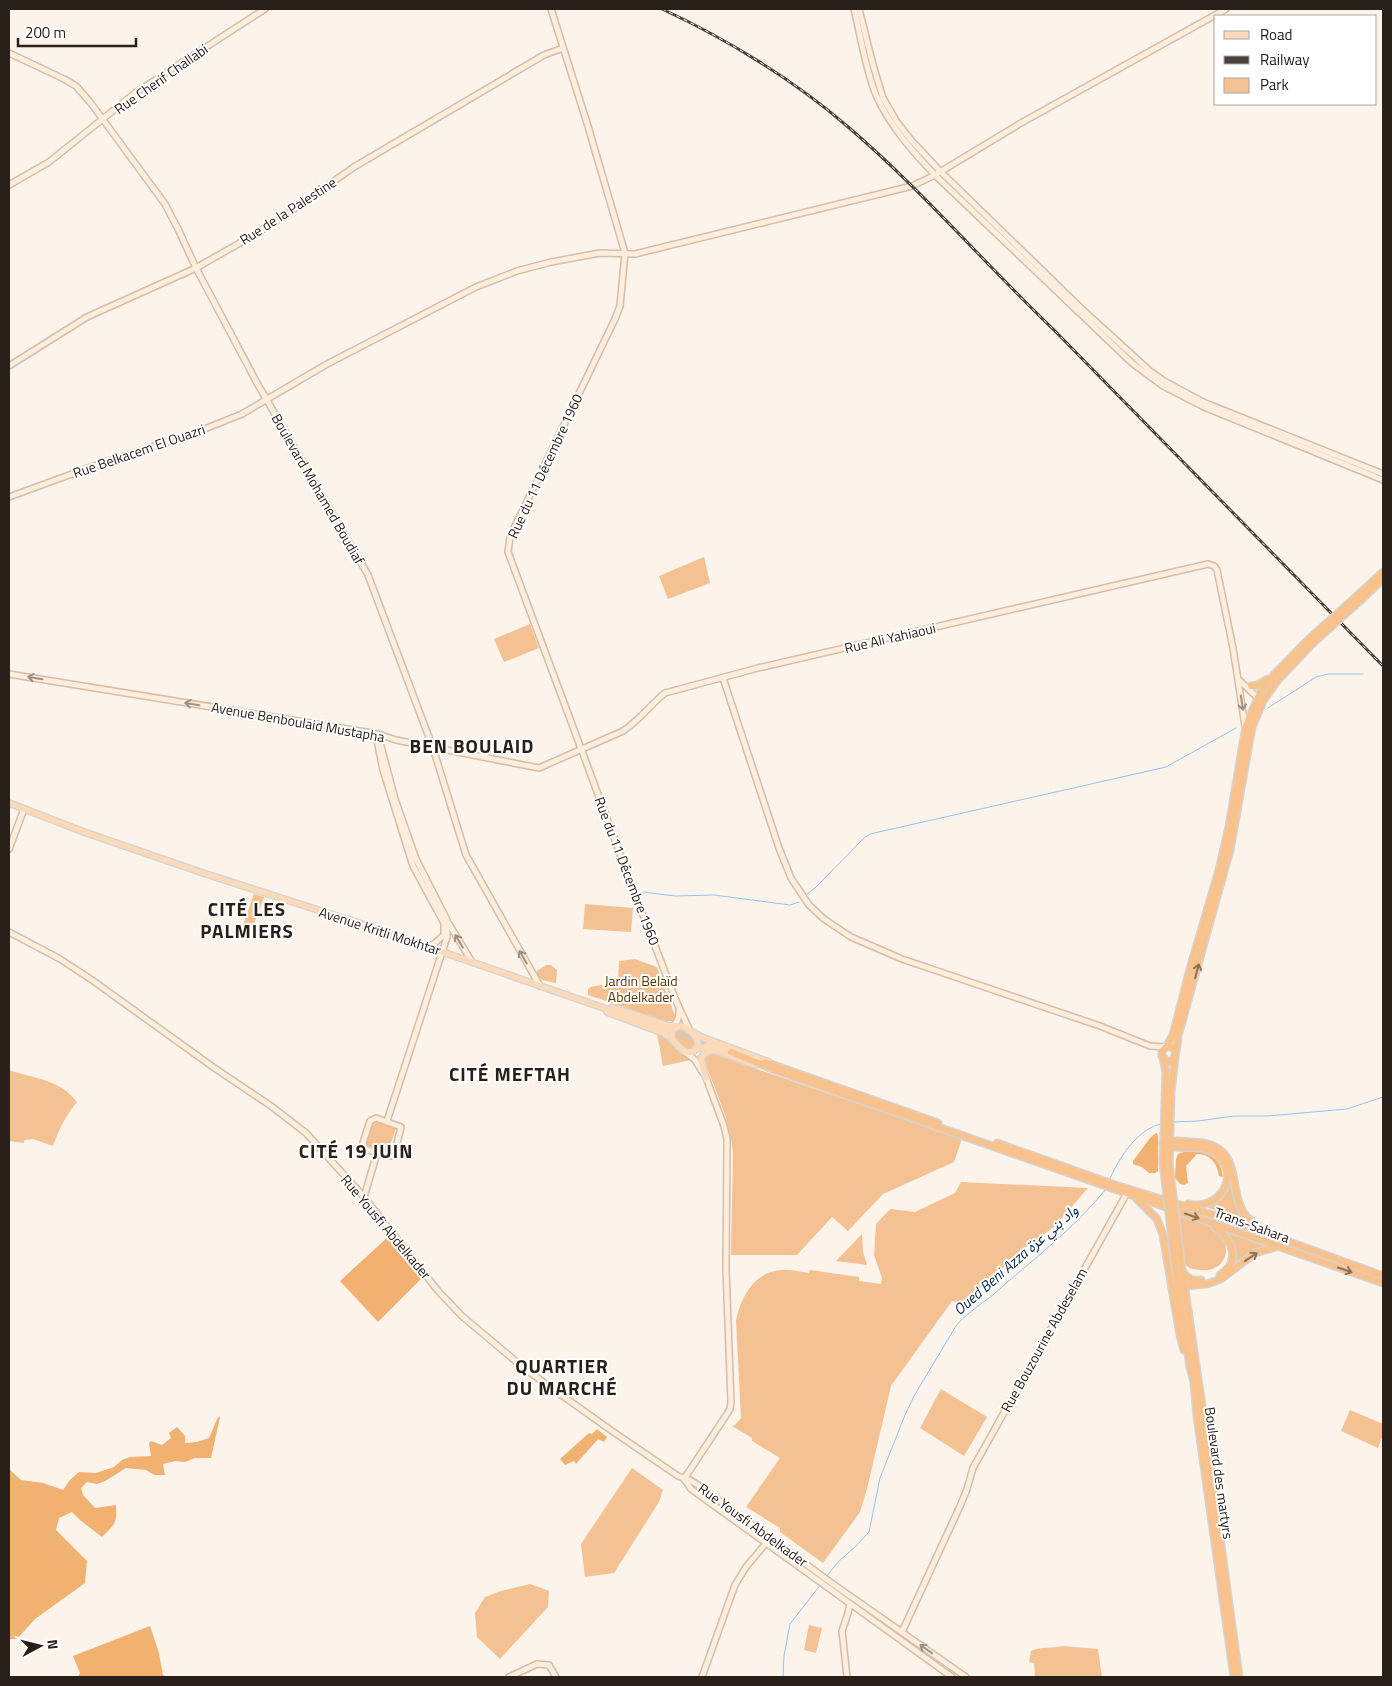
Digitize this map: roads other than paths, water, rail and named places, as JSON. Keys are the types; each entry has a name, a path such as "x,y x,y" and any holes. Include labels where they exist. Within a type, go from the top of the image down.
{"highway":[{"path":"1360,597 1383,572"},
{"path":"1251,686 1257,685 1273,676 1360,597 1383,579"},
{"path":"1167,1113 1180,1030 1230,850 1252,726 1261,697 1311,641"},
{"path":"1273,676 1246,726 1229,827 1219,870 1173,1035 1162,1051 1162,1057 1166,1072 1166,1162 1181,1284 1207,1284 1221,1279 1255,1253 1278,1247"},
{"path":"1166,1047 1172,1047 1176,1054"},
{"path":"731,1052 1103,1183 1176,1203 1383,1276"},
{"path":"1162,1057 1169,1061 1176,1054"},
{"path":"1167,1143 1198,1142 1219,1150 1228,1159 1233,1170 1239,1203 1246,1217 1258,1227 1281,1240"},
{"path":"1167,1143 1183,1147 1196,1147 1216,1155 1221,1159 1227,1179 1222,1194 1212,1202 1194,1205 1176,1203"},
{"path":"1166,1162 1174,1152 1183,1147"},
{"name":"Trans-Sahara","path":"1114,1186 1130,1194 1207,1222 1383,1283"},
{"path":"1130,1194 1150,1210 1157,1219 1163,1235 1180,1335 1190,1367"},
{"path":"1186,1300 1194,1283 1219,1276 1225,1272 1231,1261 1232,1246 1228,1238 1207,1222"},
{"path":"1179,1272 1194,1283"},
{"name":"Boulevard des martyrs","path":"1181,1284 1190,1367 1194,1382 1198,1425 1234,1677"},
{"name":"Boulevard des martyrs","path":"1181,1284 1186,1300 1204,1415 1239,1677"}],"main road":[{"name":"Rue Cherif Challabi","path":"9,185 49,162 142,88 265,9"},
{"name":"Rue du 11 Décembre 1960","path":"551,9 588,123 625,253 620,306 520,515 508,546 509,558 677,1003 690,1031"},
{"path":"854,9 870,75 880,103 894,127 910,148 1150,371 1164,381 1203,402 1383,474"},
{"path":"859,9 883,98 897,122 938,173 1078,313 1132,363 1151,378 1204,407 1383,480"},
{"name":"Rue Belkacem El Ouazri","path":"9,497 102,463 197,432 242,414 327,364 488,282 517,270 600,253 635,254 912,186 1214,16"},
{"name":"Rue de la Palestine","path":"9,366 87,317 196,268 274,223 354,167 410,133 544,56 563,48"},
{"name":"Boulevard Mohamed Boudiaf","path":"9,53 64,78 76,86 160,196 180,231 196,268 267,400 368,575 433,748 466,855 540,986"},
{"name":"Rue Ali Yahiaoui","path":"582,750 631,726 665,693 1204,564 1214,566 1217,570 1238,680"},
{"name":"Avenue Benboulaid Mustapha","path":"9,674 378,734 433,748 538,768 582,750"},
{"path":"723,678 791,878 809,905 824,919 851,937 902,958 1100,1026 1150,1046 1166,1047"},
{"path":"1238,680 1251,686 1261,697"},
{"path":"1238,680 1261,697"},
{"path":"1238,680 1246,726"},
{"path":"378,734 395,799 416,859 447,920 472,962"},
{"path":"378,734 378,745 383,770 413,866 444,923 444,935 440,951 387,1122"},
{"name":"Avenue Kritli Mokhtar","path":"9,803 91,834 598,1006"},
{"path":"9,849 24,808"},
{"path":"440,951 447,936 447,920"},
{"name":"Rue Yousfi Abdelkader","path":"9,932 60,959 92,980 289,1119 306,1133 364,1196 439,1292 462,1316 525,1369 684,1479 691,1489 766,1544 819,1577"},
{"path":"427,947 444,935"},
{"name":"Rue du 11 Décembre 1960","path":"672,1028 679,1016 677,1003"},
{"path":"598,1006 621,1009 672,1028 682,1026 704,1038 775,1068"},
{"path":"598,1006 614,1016 662,1033 672,1039 695,1060 706,1078"},
{"path":"672,1028 672,1039"},
{"path":"684,1479 730,1409 731,1402 726,1269 727,1139 696,1050 698,1040 690,1031"},
{"path":"1150,1046 1162,1057"},
{"path":"711,1047 775,1068"},
{"path":"684,1051 689,1053 711,1047 731,1052"},
{"path":"706,1078 702,1058 711,1047"},
{"path":"376,1118 401,1127 394,1155 377,1153 364,1147 366,1132 372,1119 376,1118"},
{"path":"364,1196 377,1153"},
{"name":"Rue Bouzourine Abdeselam","path":"902,1632 967,1489 973,1468 1130,1194"},
{"name":"Rue Yousfi Abdelkader","path":"684,1479 698,1485 819,1577"},
{"path":"702,1677 735,1585 746,1567 770,1538"},
{"path":"819,1577 833,1584 966,1677"},
{"path":"819,1577 829,1589 952,1677"},
{"path":"847,1677 842,1631 850,1604"},
{"path":"845,1621 858,1610"},
{"path":"509,1677 537,1664 549,1665 556,1677"}],"waterway":[{"path":"1268,708 1316,677 1328,674 1363,674"},
{"path":"807,894 870,834 1166,767 1236,728"},
{"path":"643,892 675,896 714,895 790,905 799,902"},
{"name":"Oued Beni Azza واد بني عزة","path":"1173,1122 1347,1109 1383,1097"},
{"name":"Oued Beni Azza واد بني عزة","path":"1109,1181 1117,1164 1137,1138 1153,1126 1162,1124"},
{"name":"Oued Beni Azza واد بني عزة","path":"826,1577 838,1562 869,1532 880,1478 905,1415 914,1396 956,1326 1067,1231 1106,1189"},
{"name":"Oued Beni Azza واد بني عزة","path":"783,1677 784,1656 790,1624 821,1584"}],"tunnel":[{"path":"669,1031 709,1044"}],"railway":[{"path":"662,9 710,33 782,76 805,92 874,150 927,201 1383,666"}],"district":[{"name":"BEN BOULAID","path":"472,746"},
{"name":"CITÉ LES PALMIERS","path":"247,920"},
{"name":"CITÉ MEFTAH","path":"510,1074"},
{"name":"CITÉ 19 JUIN","path":"356,1151"},
{"name":"QUARTIER DU MARCHÉ","path":"562,1377"}],"park label":[{"name":"Jardin Belaïd Abdelkader","path":"641,990"}]}
